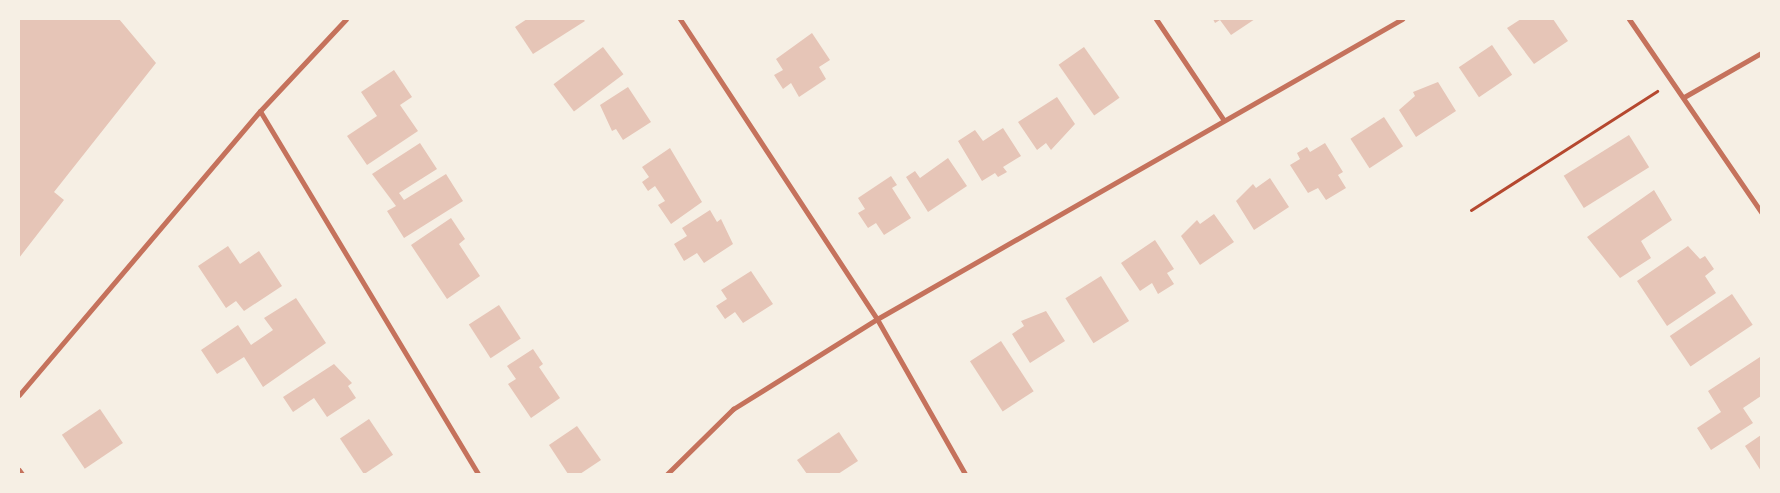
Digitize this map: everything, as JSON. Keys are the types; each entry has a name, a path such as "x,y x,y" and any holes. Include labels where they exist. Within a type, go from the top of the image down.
{"street":[{"path":"19,395 260,111 346,19"},
{"path":"680,19 877,318 965,474"},
{"path":"1156,19 1223,119"},
{"path":"667,474 733,409 877,318 1223,119 1402,19"},
{"path":"1630,19 1761,212"},
{"path":"1684,97 1761,54"},
{"path":"260,111 478,474"},
{"path":"19,470 22,474"}],"path":[{"path":"1471,210 1672,82"}],"building":[{"path":"19,19 119,19 156,63 54,192 64,200 19,258"},
{"path":"527,19 583,19 585,21 533,54 515,27"},
{"path":"1213,19 1255,19 1231,35 1220,20 1215,23"},
{"path":"1521,19 1553,19 1568,41 1534,64 1507,28"},
{"path":"812,33 830,60 819,67 826,79 799,97 791,83 783,89 774,75 783,70 776,59"},
{"path":"1492,45 1512,75 1479,97 1459,67"},
{"path":"603,47 623,74 574,111 553,84"},
{"path":"1084,47 1120,98 1094,116 1059,65"},
{"path":"394,70 412,97 400,105 418,131 367,165 347,136 377,116 361,92"},
{"path":"1438,82 1456,111 1416,137 1399,110 1415,96 1413,92"},
{"path":"628,87 651,122 623,140 616,129 612,131 600,105"},
{"path":"1057,97 1075,124 1051,150 1046,143 1037,150 1018,122"},
{"path":"1384,117 1403,146 1370,168 1350,139"},
{"path":"1003,128 1021,156 1003,167 1007,172 998,177 995,173 982,181 958,141 975,130 983,141"},
{"path":"1629,135 1649,167 1584,208 1564,176"},
{"path":"420,143 437,169 399,193 404,200 446,174 463,201 404,238 387,211 396,206 372,174"},
{"path":"1325,143 1343,172 1338,175 1346,188 1326,200 1318,188 1308,193 1290,165 1300,159 1297,153 1307,147 1310,152"},
{"path":"670,148 702,202 671,224 658,205 665,201 655,186 648,191 642,182 649,177 642,167"},
{"path":"948,158 967,186 928,212 906,177 915,171 920,178"},
{"path":"891,176 897,185 892,188 911,218 884,235 876,223 868,228 858,213 865,209 858,198"},
{"path":"1270,178 1289,207 1254,230 1236,201 1253,184 1256,188"},
{"path":"1654,190 1672,220 1641,241 1651,258 1620,278 1587,237"},
{"path":"710,210 717,222 721,219 733,244 704,263 697,253 684,261 674,244 687,236 682,228"},
{"path":"1214,214 1234,242 1200,265 1181,236 1197,220 1200,224"},
{"path":"451,218 465,239 459,244 480,276 447,299 411,245"},
{"path":"1155,240 1174,269 1167,273 1174,284 1158,294 1152,283 1140,291 1121,263"},
{"path":"228,246 240,264 259,251 282,286 244,311 236,301 226,308 198,266"},
{"path":"1688,246 1700,259 1705,256 1714,269 1705,276 1716,293 1667,326 1637,281"},
{"path":"751,271 773,304 743,323 735,312 725,319 716,306 727,299 721,290"},
{"path":"1101,276 1129,321 1093,343 1065,298"},
{"path":"1732,294 1753,325 1691,367 1670,336"},
{"path":"296,298 326,343 263,387 244,357 217,374 201,350 238,325 251,345 273,330 264,318"},
{"path":"499,305 521,339 491,358 469,325"},
{"path":"1046,311 1065,341 1030,363 1012,334 1024,326 1021,321"},
{"path":"1001,341 1034,391 1003,411 970,361"},
{"path":"533,349 543,364 539,367 560,398 531,418 508,384 516,379 507,366"},
{"path":"1760,357 1761,396 1743,408 1753,423 1711,450 1697,428 1721,412 1708,391"},
{"path":"334,364 352,383 348,386 356,398 327,417 314,398 293,412 283,397"},
{"path":"100,409 123,443 85,469 62,435"},
{"path":"369,419 393,455 364,474 340,439"},
{"path":"577,426 601,460 580,474 568,474 549,445"},
{"path":"839,432 858,461 838,474 807,474 797,460"},
{"path":"1761,435 1761,471 1745,446"}]}
